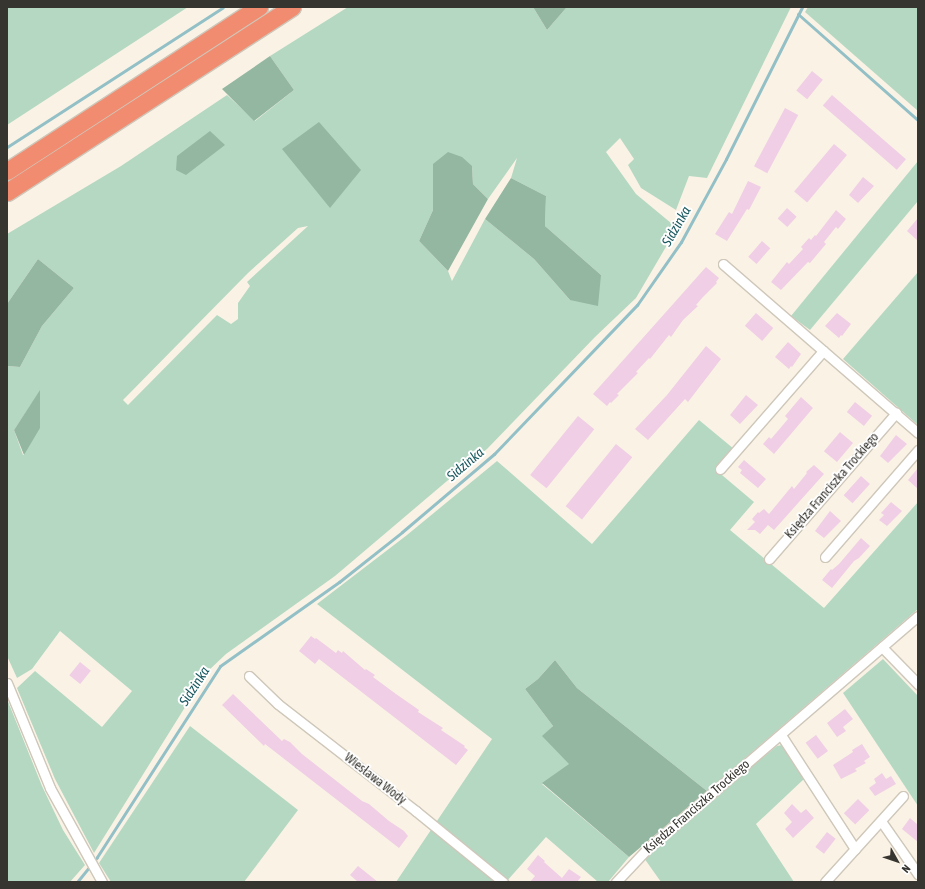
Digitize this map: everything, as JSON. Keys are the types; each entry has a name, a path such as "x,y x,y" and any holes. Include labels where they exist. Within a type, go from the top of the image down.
{"highway":[{"path":"7,171 259,7"},
{"path":"7,192 292,7"}],"street":[{"path":"723,264 918,433"},
{"path":"720,469 823,351"},
{"name":"Księdza Franciszka Trockiego","path":"769,559 896,413"},
{"path":"825,557 918,450"},
{"name":"Księdza Franciszka Trockiego","path":"616,882 647,849 918,616"},
{"path":"882,647 918,684"},
{"name":"Wiesława Wody","path":"249,676 278,704 416,811 503,882"},
{"path":"7,683 63,816 102,882"},
{"path":"780,735 855,848"},
{"path":"830,880 855,848 903,796"},
{"path":"881,821 918,874"}],"green space":[{"path":"7,7 188,7 7,125"},
{"path":"348,7 533,7 547,30 567,7 791,7 707,178 689,176 676,210 641,188 628,165 634,159 620,138 606,152 636,194 677,228 636,298 595,337 487,449 335,576 226,654 207,672 94,853 55,779 17,688 35,671 102,727 132,691 60,631 32,669 17,678 7,656 7,366 20,367 42,326 74,288 38,259 7,304 7,234 121,166 227,95 255,121 294,90 270,56","holes":["517,158 511,178 546,196 545,226 601,275 570,300 534,259 485,219 452,281 448,271 419,241 433,210 433,164 472,166 473,184 488,199","308,226 247,282 250,286 238,303 238,319 231,324 217,315 128,405 123,400 248,273 298,228","40,391 24,455 14,430"]},
{"path":"533,7 567,7 547,30"},
{"path":"808,7 918,7 918,111 805,12"},
{"path":"270,56 294,90 254,121 222,89"},
{"path":"319,122 361,170 330,208 282,149"},
{"path":"210,131 225,145 186,175 176,170 177,156"},
{"path":"448,152 462,157 472,166 473,184 488,199 448,271 419,241 433,210 433,164"},
{"path":"918,161 918,201 810,330 791,316"},
{"path":"511,178 546,196 545,226 601,275 598,306 570,300 534,259 485,219"},
{"path":"38,259 74,288 42,326 20,367 7,366 7,304"},
{"path":"918,272 918,425 843,359"},
{"path":"40,390 40,428 24,455 14,430"},
{"path":"699,420 734,449 716,470 754,502 730,530 824,608 918,502 918,609 707,791 577,688 555,660 538,679 525,689 553,726 543,736 570,764 542,784 629,857 608,882 598,882 546,837 506,882 396,882 492,739 317,604 407,535 497,461 592,544"},
{"path":"883,659 918,696 918,806 843,693"},
{"path":"555,660 577,688 707,791 629,857 542,783 569,764 542,736 553,726 525,689 538,679"},
{"path":"7,699 42,786 63,830 85,865 70,882 7,882"},
{"path":"190,726 298,810 244,882 111,882 99,863"},
{"path":"782,745 804,779 756,824 794,882 661,882 644,858 729,785 777,746"}],"building":[{"path":"812,71 823,80 807,99 796,90"},
{"path":"832,95 906,159 897,170 823,106"},
{"path":"785,108 798,115 767,173 754,166"},
{"path":"834,144 847,155 807,202 794,191"},
{"path":"863,177 874,186 858,203 849,195"},
{"path":"748,181 761,187 749,210 747,209 727,241 715,234 729,212 732,214"},
{"path":"787,208 797,217 787,227 778,218"},
{"path":"836,210 846,219 838,229 836,227 824,242 826,244 810,263 808,262 781,290 771,282 787,262 789,264 803,249 801,247 809,238 811,240 815,235 816,236"},
{"path":"918,218 918,241 907,231"},
{"path":"762,241 770,248 757,264 748,257"},
{"path":"706,267 719,278 716,282 717,283 696,305 698,306 683,320 671,337 669,335 650,359 649,358 636,372 638,373 617,394 619,395 607,406 593,394"},
{"path":"756,313 773,328 762,341 745,326"},
{"path":"837,313 851,324 839,338 825,326"},
{"path":"788,342 801,354 789,369 775,357"},
{"path":"706,346 721,359 688,402 685,399 648,440 635,429 667,395"},
{"path":"746,395 758,405 740,424 730,415"},
{"path":"801,397 813,408 774,454 763,444 769,437 771,439 788,419 785,416"},
{"path":"855,402 872,416 864,426 847,412"},
{"path":"578,416 594,429 546,488 530,475"},
{"path":"840,432 853,443 837,462 824,451"},
{"path":"896,435 907,444 888,463 880,456"},
{"path":"616,444 632,457 582,519 566,506"},
{"path":"744,460 766,479 758,488 740,473 742,470 738,467"},
{"path":"814,465 824,474 774,530 768,525 760,534 755,530 747,530 755,522 752,519 758,512 759,513 764,509 769,514 792,486 794,489 807,473 806,472"},
{"path":"918,468 918,489 908,480"},
{"path":"861,476 870,484 853,503 844,495"},
{"path":"891,502 902,511 887,526 879,520 884,515 881,513"},
{"path":"830,511 841,521 824,538 815,531"},
{"path":"861,538 870,546 859,558 854,561 832,588 822,580 831,569 832,570 839,564"},
{"path":"311,636 336,653 338,650 342,653 343,651 365,670 366,669 375,675 373,677 419,710 418,712 443,728 441,730 465,746 464,747 468,750 456,765 319,659 315,664 299,651"},
{"path":"80,662 91,671 80,684 69,675"},
{"path":"233,694 282,741 284,739 290,742 302,754 362,801 369,804 389,821 404,831 408,836 399,848 265,744 264,746 222,705"},
{"path":"845,709 853,719 843,727 846,731 837,737 827,723"},
{"path":"816,735 828,751 818,759 806,743"},
{"path":"862,744 870,757 864,761 866,763 855,769 857,771 841,779 833,765 853,752 852,750"},
{"path":"882,773 886,779 891,776 896,784 875,796 869,788 876,783 874,779"},
{"path":"858,799 869,810 855,824 844,813"},
{"path":"792,804 801,813 806,809 814,818 793,838 785,829 792,822 784,813"},
{"path":"910,818 918,825 918,842 902,829"},
{"path":"827,832 836,839 824,854 815,847"},
{"path":"538,855 562,878 569,869 581,877 577,882 530,882 535,876 527,869"},
{"path":"358,866 378,882 358,882 350,875"}],"waterway":[{"path":"7,147 223,7"},
{"name":"Sidzinka","path":"77,882 97,857 220,666 339,582 402,532 494,454 637,305 681,242 726,159 802,7"},
{"path":"798,14 918,120"}]}
